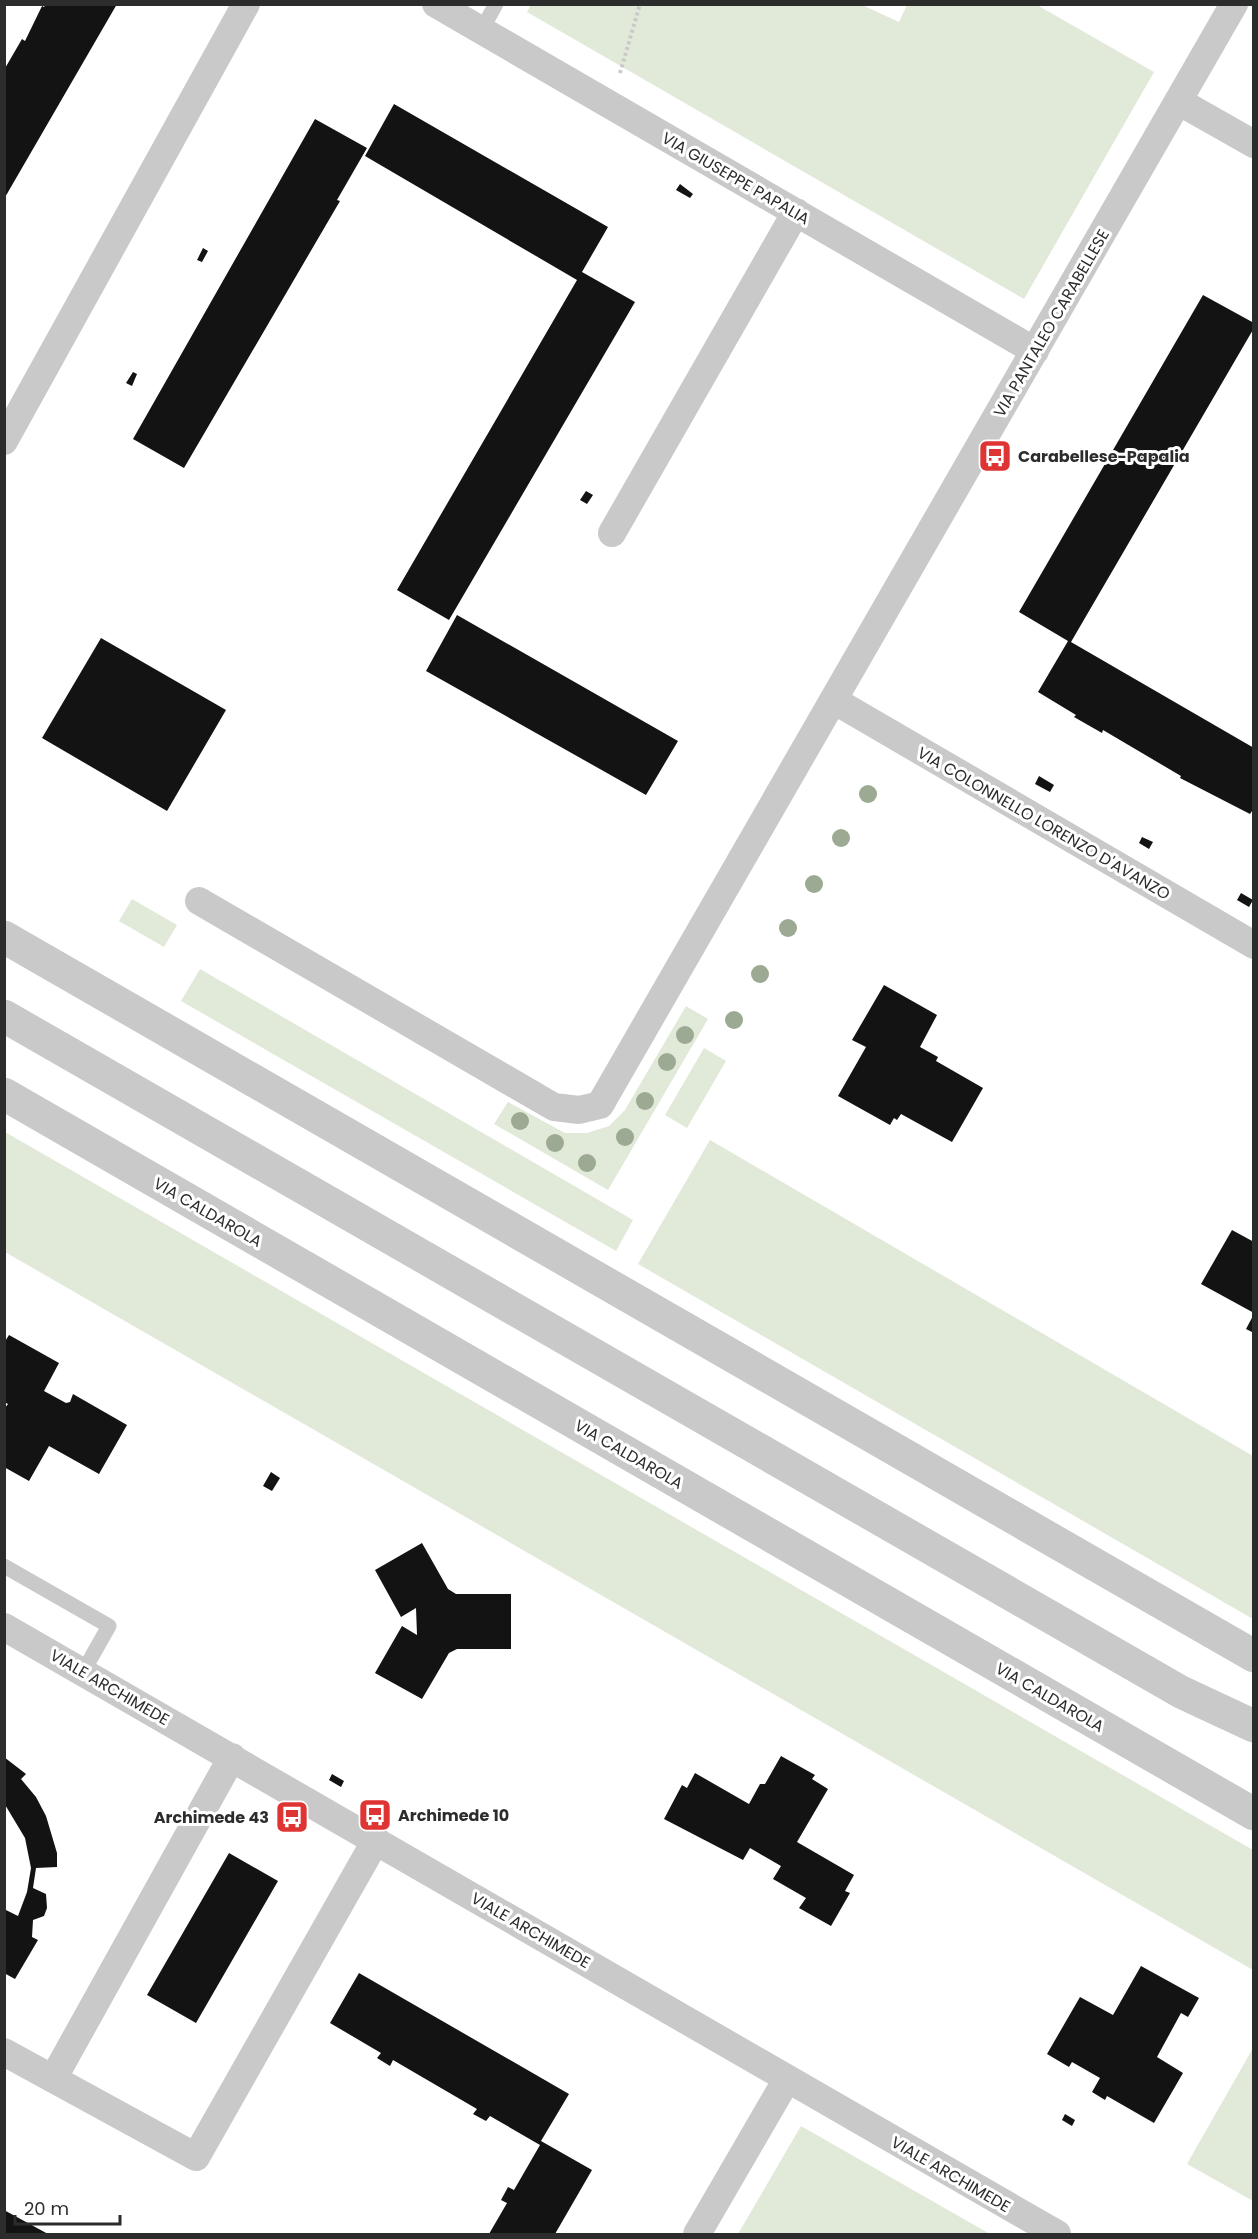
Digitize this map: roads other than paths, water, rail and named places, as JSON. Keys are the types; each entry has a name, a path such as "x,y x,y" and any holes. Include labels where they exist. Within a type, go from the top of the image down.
{"street":[{"path":"4,441 246,4"},
{"name":"VIA GIUSEPPE PAPALIA","path":"436,4 1035,351"},
{"name":"VIA PANTALEO CARABELLESE","path":"199,901 554,1107 579,1110 600,1105 835,701 1234,4"},
{"path":"1179,101 1254,144"},
{"path":"612,533 796,212"},
{"name":"VIA COLONNELLO LORENZO D'AVANZO","path":"835,701 1254,945"},
{"path":"4,937 1254,1656"},
{"path":"4,1016 1181,1692 1254,1726"},
{"name":"VIA CALDAROLA","path":"4,1094 1254,1814"},
{"name":"VIALE ARCHIMEDE","path":"4,1627 1057,2235"},
{"path":"1181,1692 1254,1746"},
{"path":"53,2079 232,1757"},
{"path":"4,2052 196,2157 376,1840"},
{"path":"697,2235 787,2079"}],"lane":[{"path":"481,31 496,4"},
{"path":"4,1566 109,1626 82,1672"}],"place":[{"name":"Carabellese-Papalia","path":"995,456"},
{"name":"Archimede 10","path":"375,1815"},
{"name":"Archimede 43","path":"292,1817"}]}
